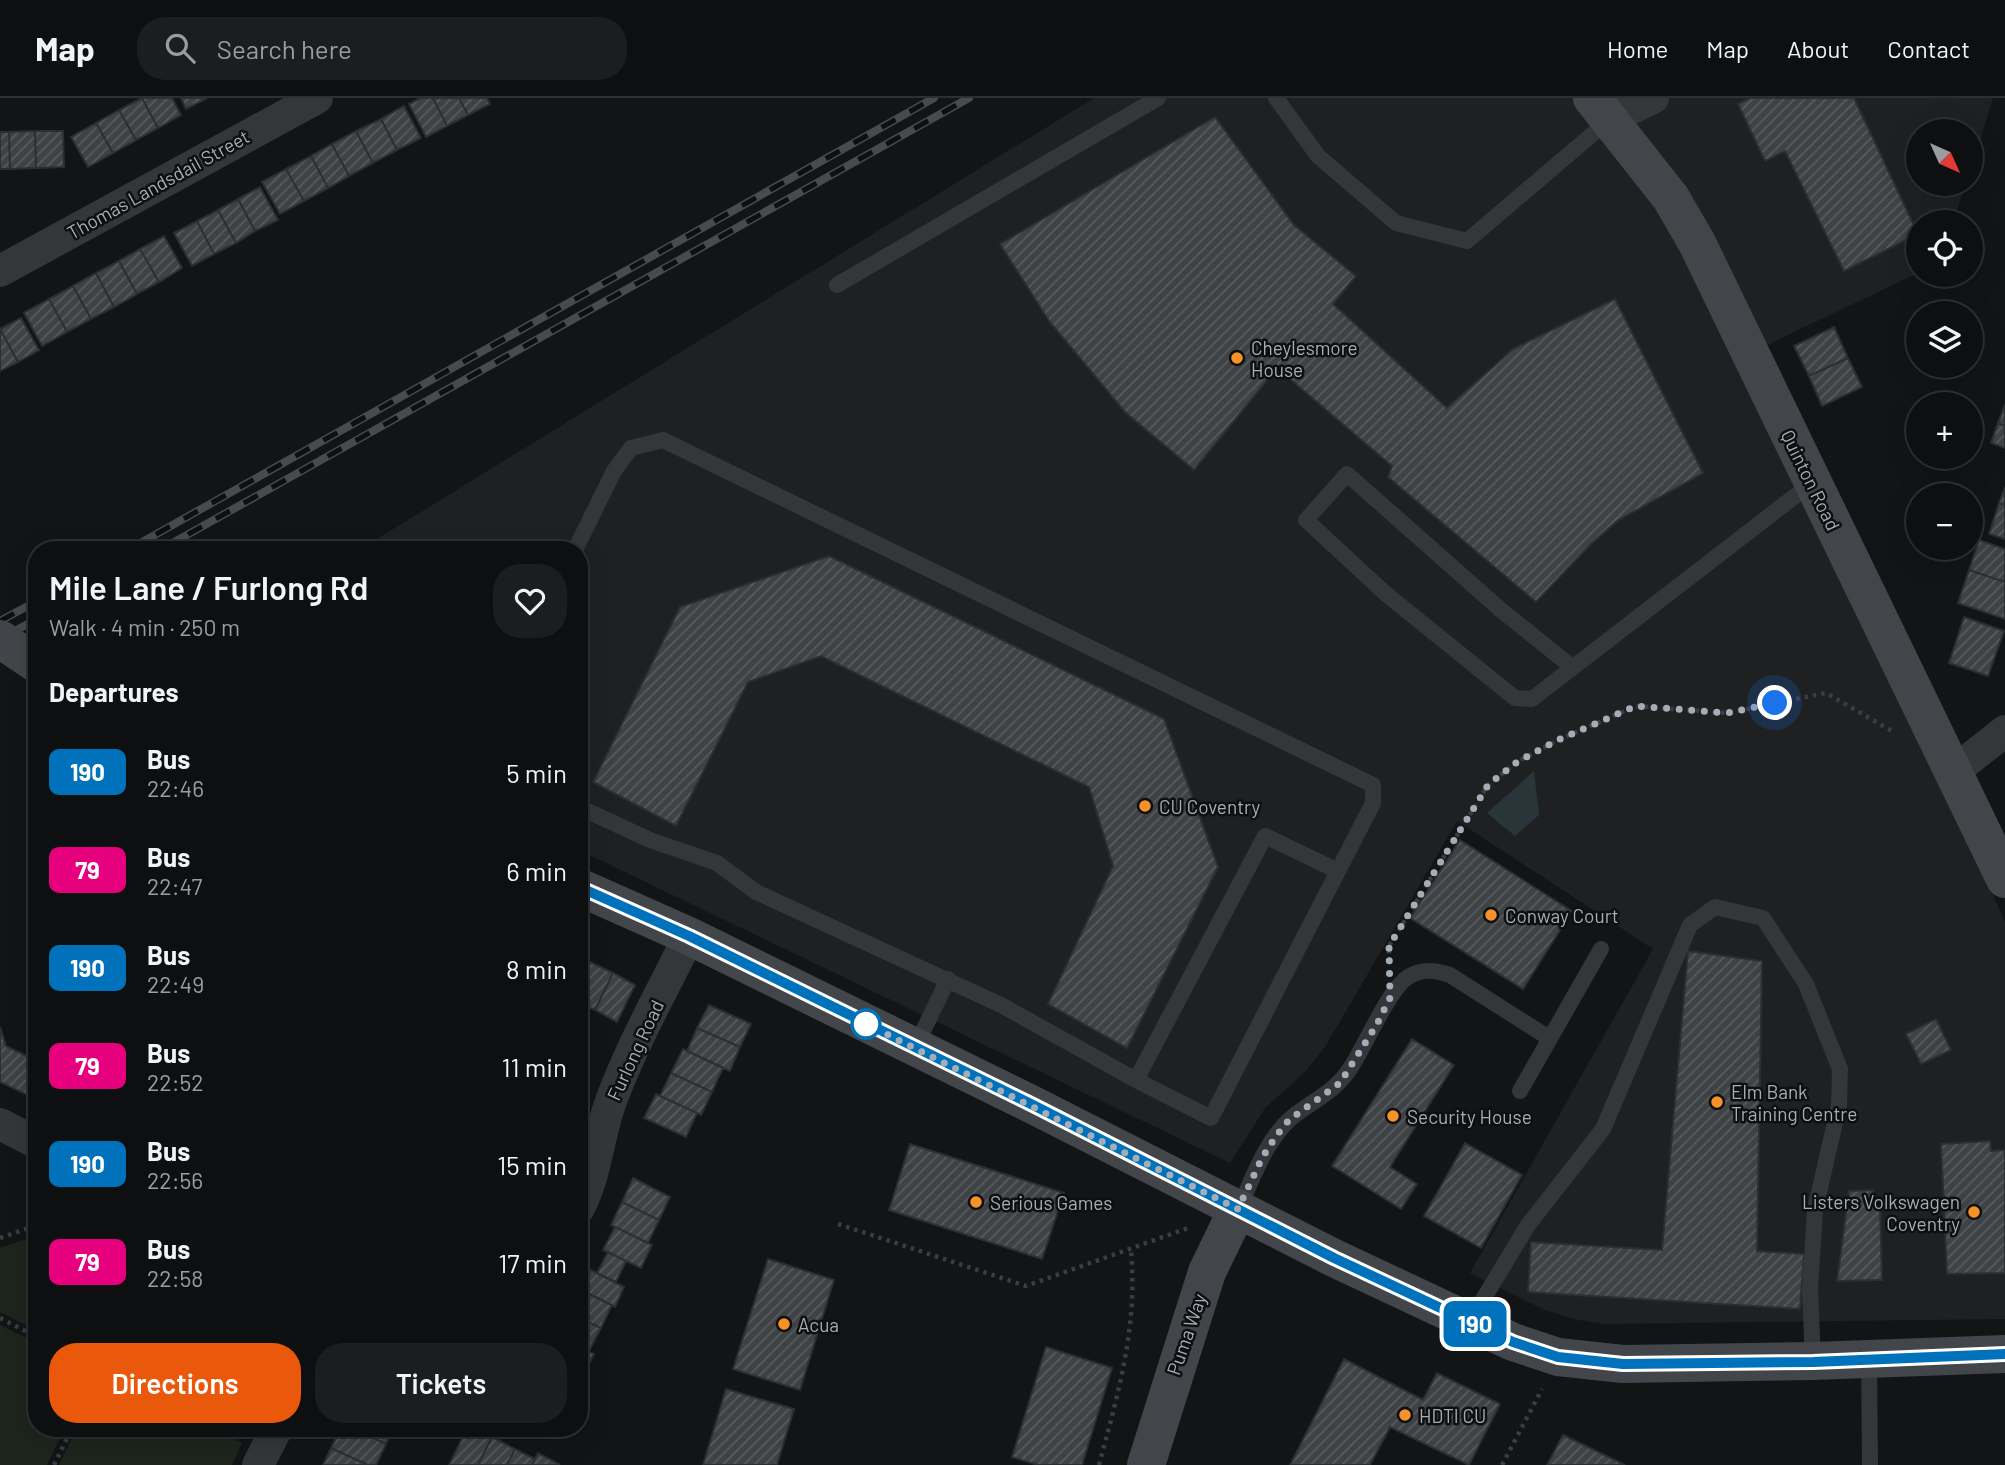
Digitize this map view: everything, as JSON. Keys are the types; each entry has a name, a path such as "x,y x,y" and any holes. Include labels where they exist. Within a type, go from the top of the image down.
{"street":[{"name":"Thomas Landsdail Street","path":"8,258 317,98"},
{"path":"1601,108 1653,98"},
{"name":"Quinton Road","path":"1601,108 1671,198 1697,243 2005,879"},
{"path":"0,639 28,658"},
{"path":"1950,768 2005,731"},
{"path":"588,891 689,936 1334,1258 1513,1342 1558,1357 1623,1364 1813,1362 2005,1354"},
{"name":"Furlong Road","path":"588,1179 622,1074 689,936"},
{"path":"3,1132 28,1140"},
{"name":"Puma Way","path":"1146,1465 1207,1272 1238,1209"},
{"path":"258,1465 272,1437"}],"lane":[{"path":"837,285 1158,98"},
{"path":"1276,98 1318,156 1396,223 1467,242 1601,108"},
{"path":"579,541 614,471 631,448 663,440 1373,785 1373,803 1211,1118 948,979 872,948 756,892 718,863 650,840 588,811"},
{"path":"1572,667 1501,610 1347,474 1306,520 1386,594 1515,698 1532,699 1812,483"},
{"path":"1136,1080 1265,836 1338,871"},
{"path":"1470,1321 1528,1224 1603,1129 1690,925 1715,906 1763,918 1806,984 1840,1069 1839,1105 1815,1210 1810,1289 1813,1362"},
{"path":"1520,1091 1601,950"},
{"path":"1238,1209 1262,1158 1276,1136 1289,1120 1340,1083 1390,998 1408,977 1435,970 1450,975 1549,1038"},
{"path":"915,1048 948,979"},
{"path":"1869,1359 1870,1465"}],"path":[{"path":"1390,998 1389,946 1488,785 1517,762 1558,740 1636,706 1727,713 1826,692 1950,768"},
{"path":"838,1224 1026,1286 1131,1251 1133,1315 1121,1383 1099,1465"},
{"path":"0,1238 28,1228"},
{"path":"0,1318 28,1332"},
{"path":"1502,1465 1558,1357"},
{"path":"54,1465 68,1437"}],"shaded area":[{"path":"1094,98 1993,98 1983,130 1983,119 1906,119 1906,196 1962,196 1957,210 1906,210 1906,279 1740,358 1942,780 2005,922 2005,1319 1605,1324 1578,1320 1545,1310 1470,1273 1653,949 1457,821 1325,1047 1305,1072 1265,1108 1230,1163 588,854 588,541 374,541"},
{"path":"1534,771 1539,815 1515,836 1487,813"},
{"path":"28,1238 28,1326 0,1312 0,1248"},
{"path":"0,1325 28,1339 28,1437 61,1437 47,1465 0,1465"},
{"path":"73,1437 229,1437 242,1443 232,1465 59,1465"}],"building":[{"path":"142,98 172,98 181,115 158,128"},
{"path":"142,98 158,128 136,140 119,110"},
{"path":"181,98 207,98 186,109"},
{"path":"421,98 433,98 447,126 426,137 409,104"},
{"path":"433,98 459,98 468,115 447,126"},
{"path":"459,98 487,98 490,104 468,115"},
{"path":"1750,98 1854,98 1907,210 1906,240 1844,271 1785,151 1765,161 1738,104"},
{"path":"404,106 421,138 397,150 381,119"},
{"path":"119,110 136,140 113,153 96,123"},
{"name":"Cheylesmore House","path":"1215,117 1294,225 1356,276 1333,304 1447,408 1513,349 1615,299 1703,473 1617,521 1591,544 1536,602 1388,477 1392,466 1277,368 1194,470 1125,412 1049,321 1000,244"},
{"path":"381,119 397,150 373,163 356,131"},
{"path":"96,123 113,153 88,167 71,137"},
{"path":"35,131 63,131 64,167 36,168"},
{"path":"35,131 36,168 10,169 9,132"},
{"path":"356,131 373,163 349,176 332,144"},
{"path":"0,132 9,132 10,169 0,169"},
{"path":"332,144 349,176 328,188 311,156"},
{"path":"311,156 328,188 304,201 286,169"},
{"path":"286,169 304,201 280,214 262,182"},
{"path":"260,187 278,220 255,231 238,199"},
{"path":"238,199 255,231 236,243 218,210"},
{"path":"218,210 236,243 214,254 197,221"},
{"path":"197,221 214,254 192,266 174,233"},
{"path":"164,236 182,268 159,282 140,249"},
{"path":"140,249 159,282 137,294 119,261"},
{"path":"119,261 137,294 114,307 96,273"},
{"path":"96,273 114,307 91,319 73,286"},
{"path":"73,286 91,319 67,332 49,299"},
{"path":"49,299 67,332 42,346 24,313"},
{"path":"21,318 39,350 18,362 0,329"},
{"path":"1834,327 1848,358 1809,376 1794,346"},
{"path":"0,329 18,362 0,371"},
{"path":"1848,358 1862,387 1822,406 1809,376"},
{"path":"2005,404 2005,426 1998,423"},
{"path":"1998,423 2005,426 2005,448 1991,443"},
{"path":"2005,487 2005,505 1999,503"},
{"path":"1999,503 2005,505 2005,539 1989,534"},
{"path":"1983,541 2005,549 2005,582 1969,570 1972,560 1983,560"},
{"name":"CU Coventry","path":"829,556 1164,719 1218,867 1127,1048 1048,1004 1113,866 1089,787 821,656 748,682 676,826 593,782 680,607"},
{"path":"1969,570 2005,582 2005,619 1958,603"},
{"path":"1964,617 2004,631 1988,676 1949,663"},
{"name":"Conway Court","path":"1460,840 1572,911 1523,989 1410,918"},
{"name":"Elm Bank Training Centre","path":"1688,951 1762,961 1757,1251 1804,1254 1800,1309 1528,1292 1531,1242 1662,1250"},
{"path":"590,962 613,973 595,1010 588,1007"},
{"path":"613,973 635,985 617,1022 595,1010"},
{"path":"709,1005 751,1024 740,1047 697,1028"},
{"path":"1936,1019 1951,1050 1921,1064 1906,1034"},
{"path":"0,1027 6,1046 28,1057 28,1095 0,1082"},
{"path":"697,1028 740,1047 730,1071 687,1051"},
{"name":"Security House","path":"1412,1039 1454,1065 1390,1167 1417,1184 1401,1209 1332,1166"},
{"path":"683,1049 723,1068 712,1092 671,1073"},
{"path":"671,1073 712,1092 701,1115 660,1096"},
{"path":"656,1094 697,1113 686,1137 644,1118"},
{"name":"Listers Volkswagen Coventry","path":"1990,1141 1991,1151 2005,1150 2005,1273 1947,1274 1941,1144"},
{"path":"1465,1143 1522,1175 1481,1248 1424,1216"},
{"name":"Serious Games","path":"910,1144 1064,1193 1042,1259 889,1210"},
{"path":"633,1178 670,1197 659,1220 622,1202"},
{"path":"1873,1190 1873,1205 1880,1205 1882,1280 1837,1281 1849,1191"},
{"path":"622,1202 659,1220 648,1243 611,1225"},
{"path":"615,1227 652,1245 641,1268 603,1250"},
{"path":"608,1252 626,1261 616,1282 597,1273"},
{"name":"Acua","path":"768,1259 834,1280 800,1390 733,1369"},
{"path":"591,1270 624,1287 615,1307 588,1294 588,1276"},
{"path":"588,1293 612,1305 601,1328 588,1322"},
{"path":"588,1322 601,1328 588,1351"},
{"path":"1046,1347 1112,1368 1082,1465 1038,1465 1012,1457"},
{"path":"588,1351 594,1354 588,1367"},
{"name":"HDTI CU","path":"1344,1359 1423,1400 1437,1373 1500,1404 1469,1465 1390,1427 1370,1465 1290,1465"},
{"path":"726,1389 794,1409 777,1465 703,1465"},
{"path":"1563,1435 1625,1465 1547,1465"},
{"path":"336,1437 372,1437 386,1444 376,1465 368,1465 331,1448"},
{"path":"372,1437 389,1437 386,1444"},
{"path":"463,1437 492,1437 478,1465 449,1465"},
{"path":"492,1437 515,1449 507,1465 478,1465"},
{"path":"331,1448 368,1465 323,1465"},
{"path":"515,1449 535,1459 532,1465 507,1465"},
{"path":"538,1453 560,1465 532,1465"}],"railway":[{"path":"144,541 934,98"},
{"path":"176,541 969,98"},
{"path":"0,621 28,606"},
{"path":"0,639 28,624"}],"bus line":[{"name":"190","path":"588,891 689,936 1033,1105 1334,1258 1513,1342 1558,1357 1623,1364 1813,1362 2005,1354"}],"place":[{"name":"Cheylesmore House","path":"1237,358"},
{"name":"CU Coventry","path":"1145,806"},
{"name":"Conway Court","path":"1491,915"},
{"name":"Elm Bank Training Centre","path":"1717,1102"},
{"name":"Security House","path":"1393,1116"},
{"name":"Serious Games","path":"976,1202"},
{"name":"Listers Volkswagen Coventry","path":"1974,1212"},
{"name":"Acua","path":"784,1324"},
{"name":"HDTI CU","path":"1405,1415"}],"route":[{"path":"866,1024 860,1021 1238,1209 1262,1158 1276,1136 1289,1120 1340,1083 1377,1024 1390,998 1389,946 1456,833 1488,785 1517,762 1558,740 1636,706 1727,713 1775,703"}]}
